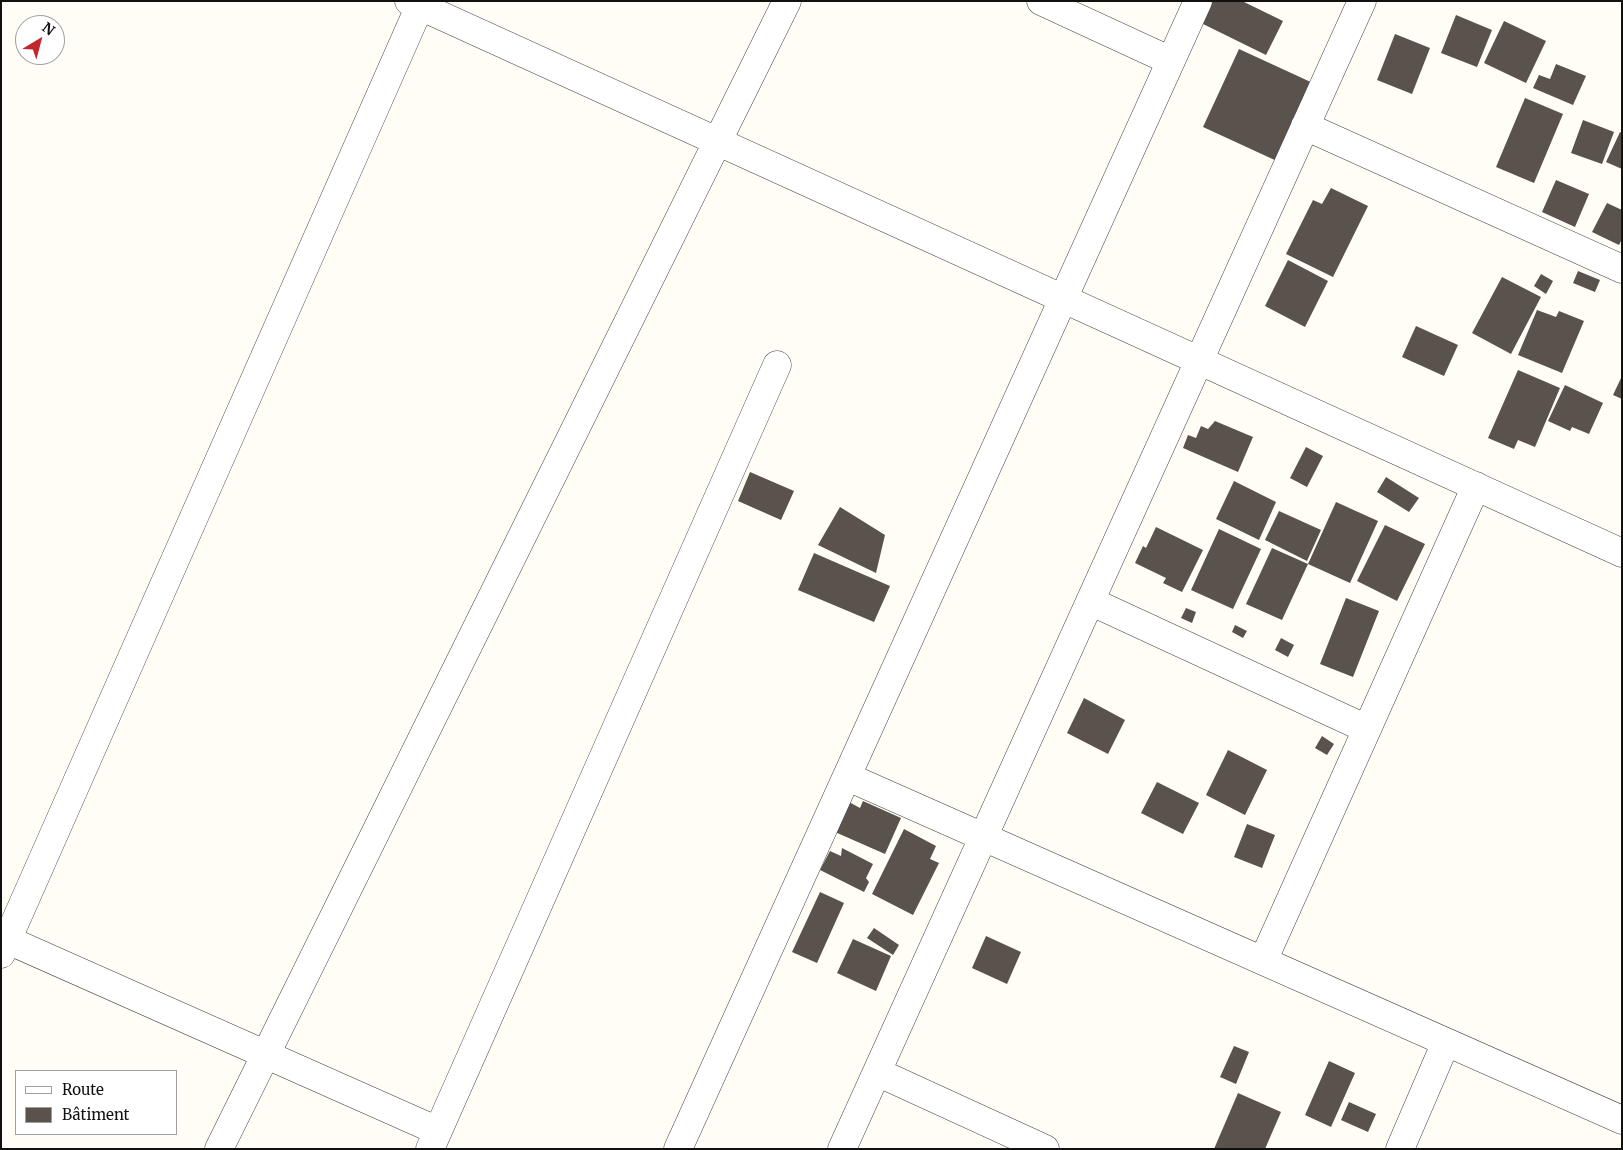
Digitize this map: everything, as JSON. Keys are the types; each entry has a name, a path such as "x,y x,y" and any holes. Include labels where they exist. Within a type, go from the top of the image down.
{"street":[{"path":"219,1149 787,1"},
{"path":"1041,1 1170,61"},
{"path":"678,1149 1198,1"},
{"path":"842,1149 1362,1"},
{"path":"777,365 434,1140 266,1054 3,944 417,3 1622,553"},
{"path":"1305,126 1622,269"},
{"path":"1263,961 1476,486"},
{"path":"1090,601 1367,729"},
{"path":"848,777 1622,1120"},
{"path":"1400,1149 1446,1042"},
{"path":"877,1072 1033,1146"}],"building":[{"path":"1211,1 1242,1 1283,21 1266,55 1201,23"},
{"path":"1456,15 1492,30 1477,67 1441,53"},
{"path":"1504,21 1546,41 1526,83 1484,63"},
{"path":"1395,34 1430,48 1412,94 1377,80"},
{"path":"1239,49 1315,84 1279,162 1203,127"},
{"path":"1556,64 1586,76 1573,105 1533,88 1539,75 1550,79"},
{"path":"1525,98 1563,114 1534,183 1496,167"},
{"path":"1583,120 1614,132 1602,164 1571,153"},
{"path":"1620,132 1622,133 1622,169 1606,162"},
{"path":"1556,180 1589,194 1575,227 1542,212"},
{"path":"1331,188 1368,206 1333,277 1286,254 1313,200 1322,204"},
{"path":"1607,203 1622,210 1622,239 1619,245 1592,232"},
{"path":"1288,260 1328,281 1305,327 1265,306"},
{"path":"1578,271 1600,280 1595,292 1573,283"},
{"path":"1541,274 1553,281 1546,294 1534,286"},
{"path":"1502,277 1541,297 1511,354 1472,333"},
{"path":"1537,310 1556,317 1559,311 1584,321 1562,373 1518,355"},
{"path":"1416,326 1458,345 1444,376 1402,357"},
{"path":"1518,370 1560,388 1535,447 1518,440 1514,449 1488,438"},
{"path":"1622,376 1622,399 1613,395"},
{"path":"1565,385 1603,403 1589,434 1572,427 1570,431 1548,421"},
{"path":"1215,421 1253,437 1238,472 1183,448 1188,435 1196,438 1201,426 1208,429"},
{"path":"1306,447 1323,456 1307,487 1290,478"},
{"path":"750,472 794,491 781,520 738,501"},
{"path":"1386,477 1419,498 1409,512 1377,492"},
{"path":"1234,481 1276,502 1259,540 1216,519"},
{"path":"1336,502 1378,521 1350,583 1308,564"},
{"path":"840,507 885,535 876,573 818,545"},
{"path":"1279,511 1321,530 1307,561 1265,540"},
{"path":"1385,525 1425,544 1397,601 1357,581"},
{"path":"1156,527 1203,550 1182,592 1163,583 1166,578 1135,563 1143,546 1146,548"},
{"path":"1219,529 1261,549 1233,609 1191,590"},
{"path":"1272,548 1308,564 1282,620 1246,604"},
{"path":"814,553 890,586 874,622 798,590"},
{"path":"1346,598 1379,611 1353,677 1320,664"},
{"path":"1186,608 1196,612 1192,623 1181,618"},
{"path":"1235,625 1247,631 1243,638 1232,632"},
{"path":"1281,638 1294,645 1288,657 1275,650"},
{"path":"1084,698 1125,720 1108,754 1067,733"},
{"path":"1322,736 1334,744 1327,755 1315,748"},
{"path":"1228,750 1267,770 1245,815 1206,795"},
{"path":"1157,782 1199,803 1183,834 1141,813"},
{"path":"863,801 901,818 885,854 835,832 849,802 860,808"},
{"path":"1247,824 1275,835 1262,868 1234,857"},
{"path":"904,829 936,846 930,859 939,863 913,915 872,894"},
{"path":"842,848 873,864 866,878 869,882 864,892 820,870 830,851 841,856"},
{"path":"820,892 844,903 817,963 792,952"},
{"path":"874,928 899,945 893,955 867,938"},
{"path":"986,936 1021,952 1007,984 972,968"},
{"path":"853,939 891,956 876,991 837,973"},
{"path":"1234,1046 1249,1052 1236,1084 1220,1077"},
{"path":"1329,1061 1355,1073 1331,1127 1305,1115"},
{"path":"1238,1093 1281,1112 1265,1149 1214,1149"},
{"path":"1349,1102 1376,1114 1368,1132 1341,1120"}]}
